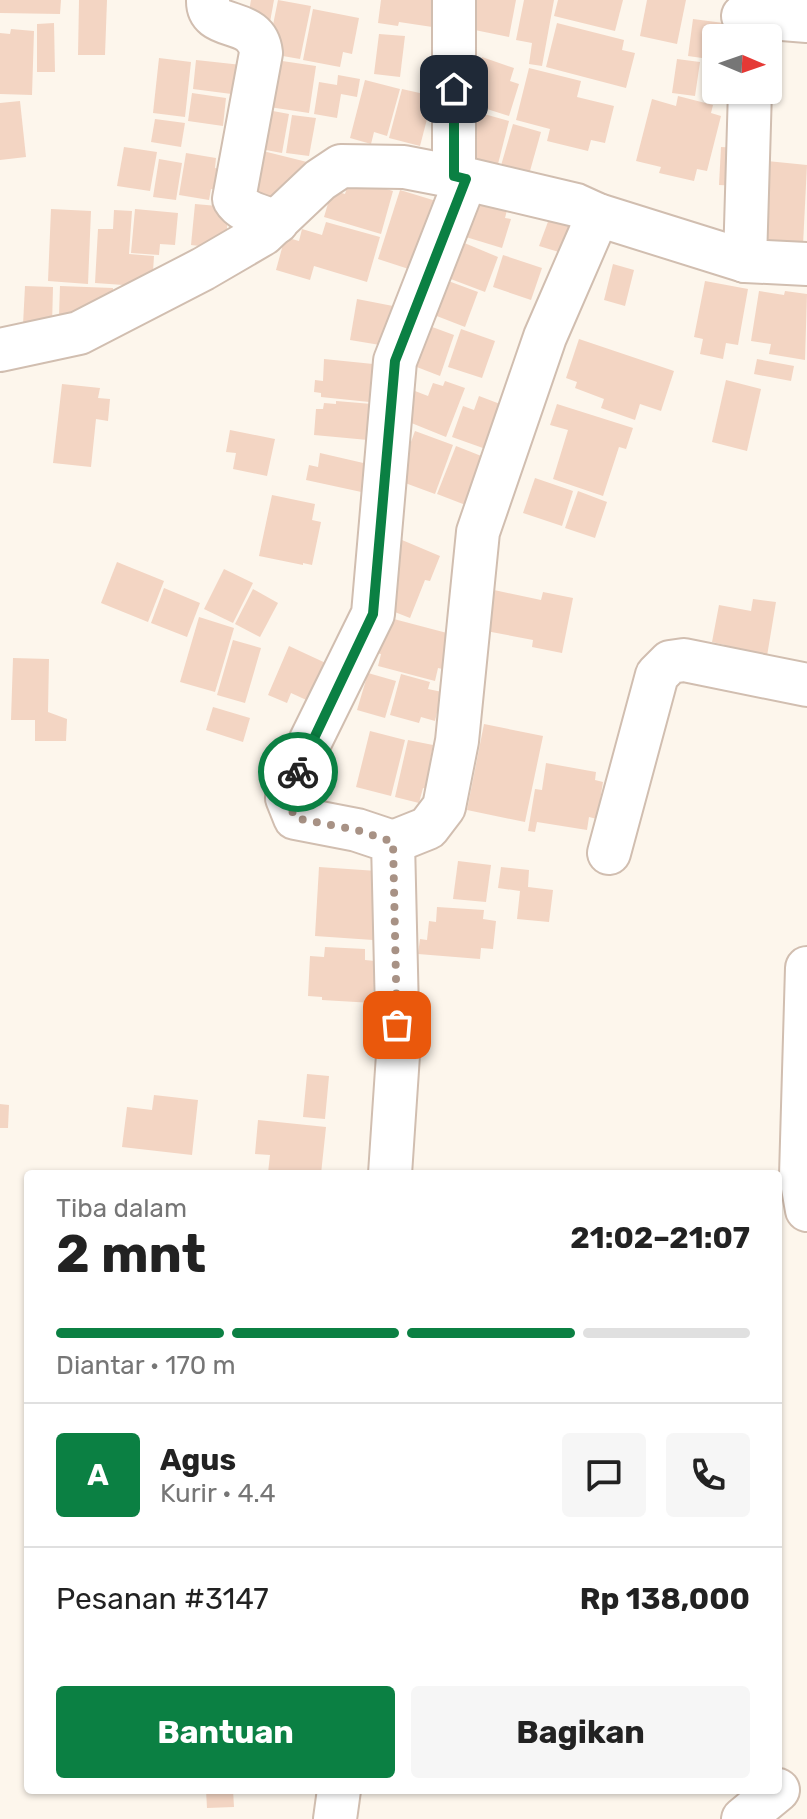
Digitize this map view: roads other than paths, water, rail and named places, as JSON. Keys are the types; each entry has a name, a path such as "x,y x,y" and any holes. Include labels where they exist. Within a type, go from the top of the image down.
{"street":[{"path":"208,0 213,17 255,34 260,43 261,53 234,199 246,210 277,222"},
{"path":"454,0 460,178 395,361 373,614 307,748 287,798 295,818 357,830 393,842 428,828 444,807 457,741 478,532 545,337 598,215"},
{"path":"742,18 807,21"},
{"path":"745,261 750,104"},
{"path":"0,350 79,333 203,269 263,234 336,167 404,167 460,178 576,205 598,215 745,261 807,264"},
{"path":"609,853 657,675 670,662 684,660 807,685"},
{"path":"390,1170 398,1055 393,842"},
{"path":"807,968 801,1176 807,1210"},
{"path":"782,1788 807,1774"},
{"path":"335,1819 338,1794"},
{"path":"743,1819 773,1794"}]}
